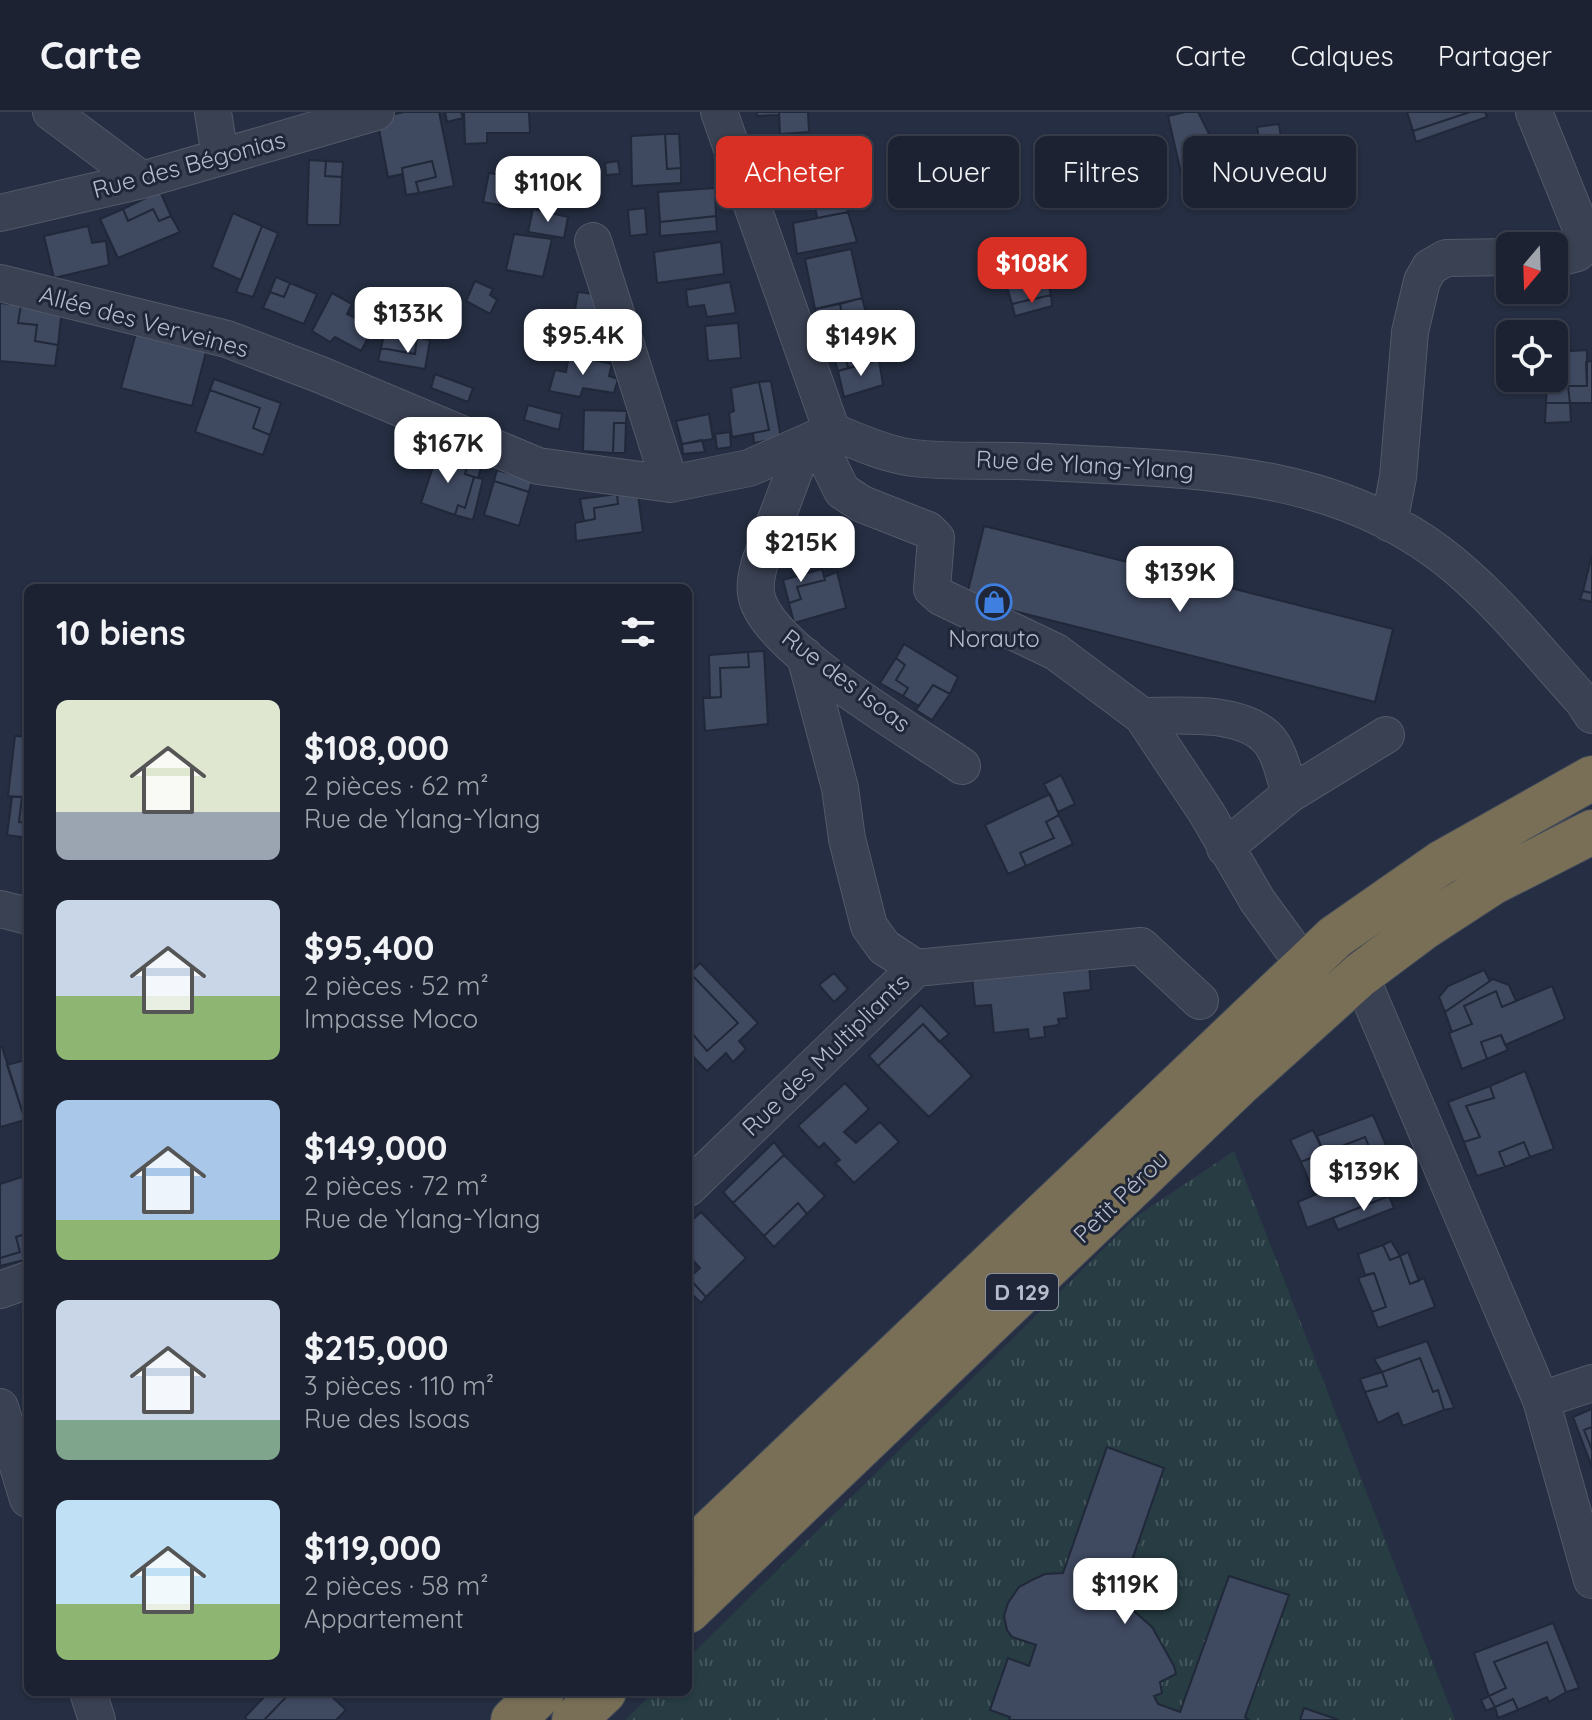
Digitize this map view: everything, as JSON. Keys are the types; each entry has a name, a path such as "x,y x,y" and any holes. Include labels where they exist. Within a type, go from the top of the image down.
{"highway":[{"name":"Petit Pérou","path":"692,1549 1320,952 1441,863 1592,778"},
{"name":"Petit Pérou","path":"692,1607 1238,1085 1360,975 1423,928 1492,883 1592,832"},
{"path":"513,1720 538,1696"},
{"path":"574,1720 600,1696"}],"street":[{"path":"51,112 142,180"},
{"path":"213,112 220,157"},
{"name":"Rue des Bégonias","path":"0,213 142,180 376,112"},
{"path":"719,112 818,437 842,491 862,504 928,530 936,538 932,589 941,597 1056,652 1142,716 1206,812 1257,900 1320,952 1360,975 1541,1400 1592,1580"},
{"path":"1534,112 1580,226 1582,242 1577,253 1568,255"},
{"path":"593,241 670,484"},
{"path":"1389,523 1398,477 1410,332 1422,281 1430,267 1446,258 1496,257"},
{"name":"Allée des Verveines","path":"0,283 227,339 538,466 670,484 749,468 818,437"},
{"name":"Rue de Ylang-Ylang","path":"818,437 911,458 1039,461 1224,472 1308,489 1347,503 1389,523 1452,563 1484,592 1583,701 1592,715"},
{"name":"Rue des Isoas","path":"818,437 755,579 758,603 771,624 805,656 962,766"},
{"path":"805,656 840,788 847,839 869,926 884,947 916,968"},
{"path":"1142,716 1211,715 1255,730 1266,736 1276,751 1290,794"},
{"path":"1225,848 1290,794 1386,735"},
{"path":"0,909 24,915"},
{"name":"Rue des Multipliants","path":"692,1184 916,968 1141,946 1200,1001"},
{"path":"0,1290 24,1281"},
{"path":"1541,1400 1592,1383"},
{"path":"0,1407 24,1486"},
{"path":"89,1696 97,1720"}],"green space":[{"path":"1234,1151 1455,1720 625,1720 650,1696 692,1696 692,1654 1137,1216"}],"building":[{"path":"403,112 439,112 454,186 419,193 416,182 436,177 432,161 402,168 403,174 388,177 377,119"},
{"path":"445,112 461,112 463,118 447,122"},
{"path":"464,112 529,112 530,133 487,133 487,143 465,144"},
{"path":"757,112 779,112 779,115 757,116"},
{"path":"779,112 808,112 809,132 780,134"},
{"path":"1198,112 1210,136 1183,136 1183,173 1181,173 1168,116"},
{"path":"1407,112 1470,112 1413,131"},
{"path":"1470,112 1485,112 1487,117 1416,142 1413,131"},
{"path":"1279,124 1281,136 1259,136 1257,127"},
{"path":"665,134 667,169 681,168 681,183 632,186 631,136"},
{"path":"665,134 679,134 681,168 667,169"},
{"path":"309,160 326,161 325,176 342,177 340,225 307,225"},
{"path":"326,161 343,162 342,177 325,176"},
{"path":"432,161 436,177 416,182 419,193 406,195 402,168"},
{"path":"618,161 620,174 606,175 605,163"},
{"path":"489,173 526,179 520,209 483,202"},
{"path":"715,188 716,216 660,222 658,192"},
{"path":"160,191 171,216 159,221 153,209 128,221 123,209"},
{"path":"645,208 647,234 630,236 628,210"},
{"path":"815,208 847,208 848,212 817,218"},
{"path":"123,209 128,221 153,209 159,221 171,216 180,232 118,258 100,219"},
{"path":"533,209 568,217 564,238 528,232"},
{"path":"848,212 857,242 797,254 793,223"},
{"path":"233,213 262,226 241,280 212,267"},
{"path":"716,216 717,231 660,236 660,222"},
{"path":"88,226 92,243 106,241 109,265 54,278 44,236"},
{"path":"262,226 278,233 253,297 236,292"},
{"path":"514,234 552,239 543,277 506,270"},
{"path":"721,242 724,274 657,283 654,252"},
{"path":"851,249 862,298 815,309 805,259"},
{"path":"1042,260 1051,295 1012,304 1002,270"},
{"path":"276,277 290,283 284,297 270,292"},
{"path":"475,281 493,289 490,295 497,300 490,314 466,301"},
{"path":"730,282 736,313 707,317 704,305 688,307 686,290"},
{"path":"290,283 317,294 304,324 263,308 270,292 284,297"},
{"path":"360,290 381,302 374,314 353,303"},
{"path":"578,292 602,295 594,337 571,333"},
{"path":"332,293 352,304 347,314 374,327 361,351 335,337 330,342 312,331"},
{"path":"1051,295 1052,306 1015,316 1012,304"},
{"path":"862,298 879,360 848,368 844,347 832,350 827,319 842,316 840,304"},
{"path":"392,300 439,308 430,340 417,337 415,354 381,348"},
{"path":"0,303 21,305 18,323 37,325 35,341 58,345 55,366 0,361"},
{"path":"840,304 842,316 817,322 815,309"},
{"path":"21,305 62,309 58,345 35,341 37,325 18,323"},
{"path":"738,323 741,358 708,361 705,326"},
{"path":"136,333 206,352 192,406 121,388"},
{"path":"417,337 430,340 425,369 378,361 381,348 415,354"},
{"path":"844,347 848,368 838,371 832,350"},
{"path":"1587,350 1587,386 1568,386 1568,351"},
{"path":"569,355 612,364 609,376 618,379 614,393 583,388 580,397 549,391 555,370 566,372"},
{"path":"879,360 883,385 844,397 838,371"},
{"path":"1592,361 1592,403 1570,403 1568,386 1587,386 1586,362"},
{"path":"435,374 473,388 468,402 431,388"},
{"path":"214,379 281,403 270,435 253,428 260,408 210,390"},
{"path":"771,381 781,438 754,443 753,433 769,430 759,382"},
{"path":"759,382 769,430 732,437 729,413 734,411 731,388"},
{"path":"1568,386 1570,403 1546,403 1546,392 1568,392"},
{"path":"210,390 260,408 253,428 270,435 263,455 195,432"},
{"path":"1546,403 1570,403 1571,422 1545,423"},
{"path":"528,405 562,414 559,430 524,420"},
{"path":"584,410 627,411 626,423 614,423 613,453 583,451"},
{"path":"709,414 713,439 682,444 676,421"},
{"path":"614,423 626,423 625,453 613,453"},
{"path":"730,432 731,447 717,449 715,434"},
{"path":"702,440 705,452 683,454 682,444"},
{"path":"440,445 463,451 461,461 437,455"},
{"path":"437,455 468,463 465,474 474,477 465,508 458,505 455,515 421,503"},
{"path":"468,463 481,467 478,478 465,474"},
{"path":"497,470 532,480 529,492 494,481"},
{"path":"474,477 483,479 473,520 455,515 458,505 465,508"},
{"path":"494,481 529,492 519,526 484,515"},
{"path":"617,494 618,504 594,508 595,519 584,521 580,499"},
{"path":"617,494 638,495 643,532 576,541 575,523 595,519 594,508 618,504"},
{"path":"984,526 1393,629 1375,702 966,599"},
{"path":"1592,555 1592,593 1583,591"},
{"path":"822,569 825,580 797,587 801,599 789,603 783,580"},
{"path":"837,572 846,608 794,623 789,603 801,599 797,587 825,580 824,577"},
{"path":"1583,591 1592,593 1592,602 1580,599"},
{"path":"904,644 958,677 950,694 933,685 919,706 903,696 908,688 896,680 905,665 896,658"},
{"path":"764,651 768,724 705,731 703,698 721,697 720,668 749,667 748,652"},
{"path":"748,652 749,667 720,668 721,697 710,698 709,655"},
{"path":"896,658 905,665 896,680 908,688 903,696 880,683"},
{"path":"933,685 950,694 932,720 916,710"},
{"path":"15,736 24,737 24,823 19,822 22,797 8,796"},
{"path":"1061,775 1075,804 1058,812 1044,784"},
{"path":"1050,794 1059,815 1046,822 1054,838 1020,853 1026,866 1008,874 985,825"},
{"path":"12,797 22,797 19,822 24,823 24,837 7,835"},
{"path":"1059,815 1073,844 1026,866 1020,853 1054,838 1046,822"},
{"path":"700,963 758,1023 739,1041 746,1049 733,1062 726,1053 707,1071 692,1055 692,1033 707,1051 738,1023 692,975"},
{"path":"1089,964 1091,990 1064,993 1067,1018 1058,1019 1059,1025 1044,1027 1045,1037 1029,1039 1028,1029 994,1033 991,1005 975,1006 972,977"},
{"path":"1484,970 1490,981 1445,1012 1439,997 1448,986"},
{"path":"834,973 848,989 834,1002 819,985"},
{"path":"692,975 738,1023 707,1051 692,1033"},
{"path":"1493,979 1509,985 1516,1001 1502,1007 1496,991 1464,1006 1472,1024 1452,1032 1445,1012"},
{"path":"1552,986 1565,1019 1505,1045 1501,1035 1481,1042 1487,1059 1462,1069 1449,1033 1472,1024 1464,1006 1496,991 1502,1007"},
{"path":"921,1005 949,1034 939,1042 923,1024 878,1066 869,1056"},
{"path":"923,1024 972,1076 929,1117 878,1066"},
{"path":"1501,1035 1508,1050 1487,1059 1481,1042"},
{"path":"0,1047 2,1047 24,1120 0,1127"},
{"path":"24,1060 24,1117 7,1065"},
{"path":"1525,1071 1554,1149 1530,1157 1524,1142 1499,1152 1505,1167 1477,1176 1464,1142 1480,1137 1466,1106 1494,1098 1490,1086"},
{"path":"845,1083 869,1109 844,1132 856,1143 880,1122 899,1142 854,1183 835,1163 840,1160 824,1143 819,1148 798,1126"},
{"path":"1490,1086 1494,1098 1466,1106 1480,1137 1464,1142 1448,1102"},
{"path":"1373,1115 1389,1152 1374,1159 1365,1137 1324,1153 1317,1136"},
{"path":"1313,1130 1324,1153 1365,1137 1374,1159 1368,1161 1373,1174 1379,1174 1389,1196 1307,1228 1298,1202 1331,1188 1318,1155 1301,1162 1290,1140"},
{"path":"774,1142 784,1155 733,1203 723,1192"},
{"path":"1524,1142 1530,1157 1505,1167 1499,1152"},
{"path":"784,1155 825,1196 807,1214 798,1203 764,1236 733,1203"},
{"path":"1318,1155 1331,1188 1315,1195 1301,1162"},
{"path":"24,1176 24,1234 16,1237 20,1252 0,1258 0,1184"},
{"path":"1389,1196 1394,1208 1338,1230 1333,1218"},
{"path":"798,1203 807,1214 774,1247 764,1236"},
{"path":"701,1212 746,1258 706,1297 692,1281 692,1275 700,1268 692,1259 692,1220"},
{"path":"24,1234 24,1260 0,1266 0,1258 20,1252 16,1237"},
{"path":"1391,1241 1400,1256 1390,1260 1383,1245"},
{"path":"1383,1245 1390,1260 1400,1256 1410,1284 1424,1278 1435,1307 1378,1328 1372,1312 1386,1307 1374,1273 1365,1275 1358,1254"},
{"path":"1408,1252 1419,1281 1410,1284 1400,1256"},
{"path":"1374,1273 1386,1307 1372,1312 1358,1278"},
{"path":"692,1281 706,1297 701,1303 692,1294"},
{"path":"1427,1341 1454,1408 1444,1410 1438,1390 1433,1392 1420,1358 1382,1372 1374,1359"},
{"path":"1420,1358 1433,1392 1438,1390 1444,1410 1403,1426 1398,1413 1378,1423 1365,1392 1387,1386 1382,1372"},
{"path":"1382,1372 1387,1386 1365,1392 1360,1379"},
{"path":"1592,1409 1592,1427 1584,1430 1592,1450 1592,1467 1573,1417"},
{"path":"1592,1427 1592,1450 1584,1430"},
{"path":"1107,1447 1164,1468 1119,1598 1152,1627 1174,1666 1176,1674 1160,1682 1162,1693 1154,1696 1158,1704 1180,1712 1229,1576 1289,1595 1245,1717 1249,1720 1009,1720 1010,1717 990,1710 1008,1658 1029,1666 1036,1645 1012,1637 1007,1630 1004,1616 1008,1603 1019,1587 1045,1574 1063,1573"},
{"path":"1107,1447 1164,1468 1119,1598 1152,1627 1174,1666 1176,1674 1160,1682 1162,1693 1154,1696 1158,1704 1180,1712 1229,1576 1289,1595 1245,1717 1249,1720 1009,1720 1010,1717 990,1710 1008,1658 1029,1666 1036,1645 1012,1637 1007,1630 1004,1616 1008,1603 1019,1587 1045,1574 1063,1573"},
{"path":"1553,1623 1579,1688 1566,1692 1547,1642 1494,1662 1506,1688 1489,1696 1474,1653"},
{"path":"1547,1642 1566,1692 1549,1702 1547,1697 1518,1710 1513,1699 1495,1707 1489,1696 1506,1688 1494,1662"},
{"path":"265,1696 287,1696 264,1720 247,1720 245,1717"},
{"path":"287,1696 331,1696 346,1710 336,1720 264,1720"},
{"path":"1489,1696 1495,1707 1486,1711 1481,1700"},
{"path":"1513,1699 1518,1710 1498,1718 1495,1707"},
{"path":"1304,1708 1339,1720 1300,1720"},
{"path":"1304,1708 1339,1720 1300,1720"}],"place":[{"name":"Norauto","path":"994,602"}]}
